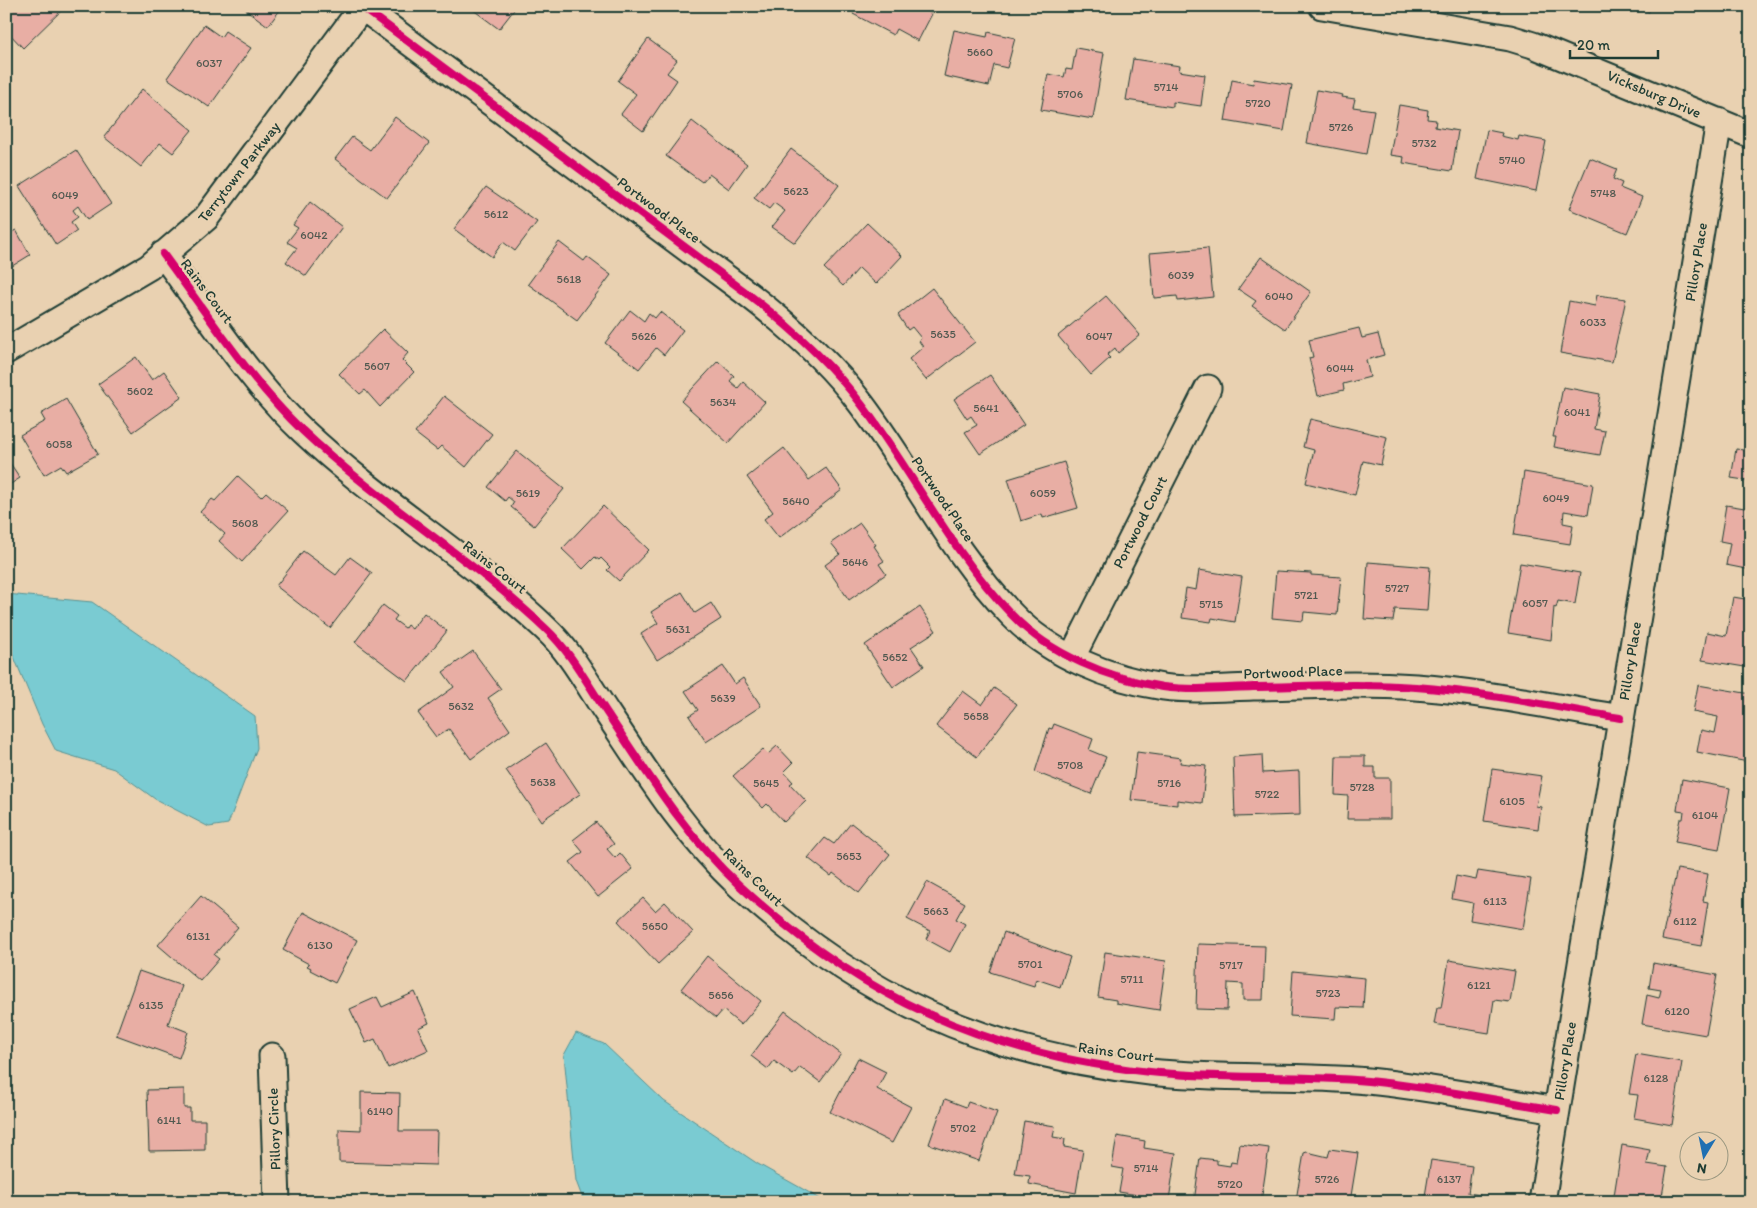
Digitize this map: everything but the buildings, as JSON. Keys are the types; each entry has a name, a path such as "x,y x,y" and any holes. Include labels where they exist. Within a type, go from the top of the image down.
{"street":[{"name":"Vicksburg Drive","path":"1322,6 1510,38 1532,45 1751,135"},
{"name":"Terrytown Parkway","path":"6,352 149,267 206,218 219,203 362,7"},
{"name":"Portwood Place","path":"362,7 787,325 836,374 862,405 985,586 1014,618 1048,644 1072,657 1124,678 1166,687 1208,688 1354,684 1416,687 1461,691 1620,718"},
{"name":"Pillory Place","path":"1542,1202 1719,121"},
{"name":"Rains Court","path":"162,254 280,409 344,467 508,594 548,630 574,662 651,780 708,853 765,910 796,936 839,966 921,1012 957,1028 1033,1053 1085,1064 1151,1072 1368,1081 1557,1110"},
{"name":"Portwood Court","path":"1072,657 1208,388"},
{"name":"Pillory Circle","path":"272,1056 277,1202"}],"water":[{"path":"6,594 92,602 255,716 257,748 228,824 209,827 155,799 114,769 56,751 42,724 6,638"},
{"path":"576,1033 604,1044 664,1101 758,1164 826,1202 584,1202 576,1181 564,1055"}],"cycle path":[{"path":"362,7 744,291 807,344 822,358 862,405 970,566 990,591 1027,629 1062,653 1082,663 1122,678 1163,687 1196,689 1334,685 1416,687 1493,696 1620,718"},
{"path":"163,254 247,369 303,431 362,482 487,578 555,638 579,669 668,803 684,825 720,866 785,925 832,959 879,989 929,1014 980,1035 1034,1051 1090,1063 1177,1074 1368,1081 1439,1090 1557,1110"}]}
